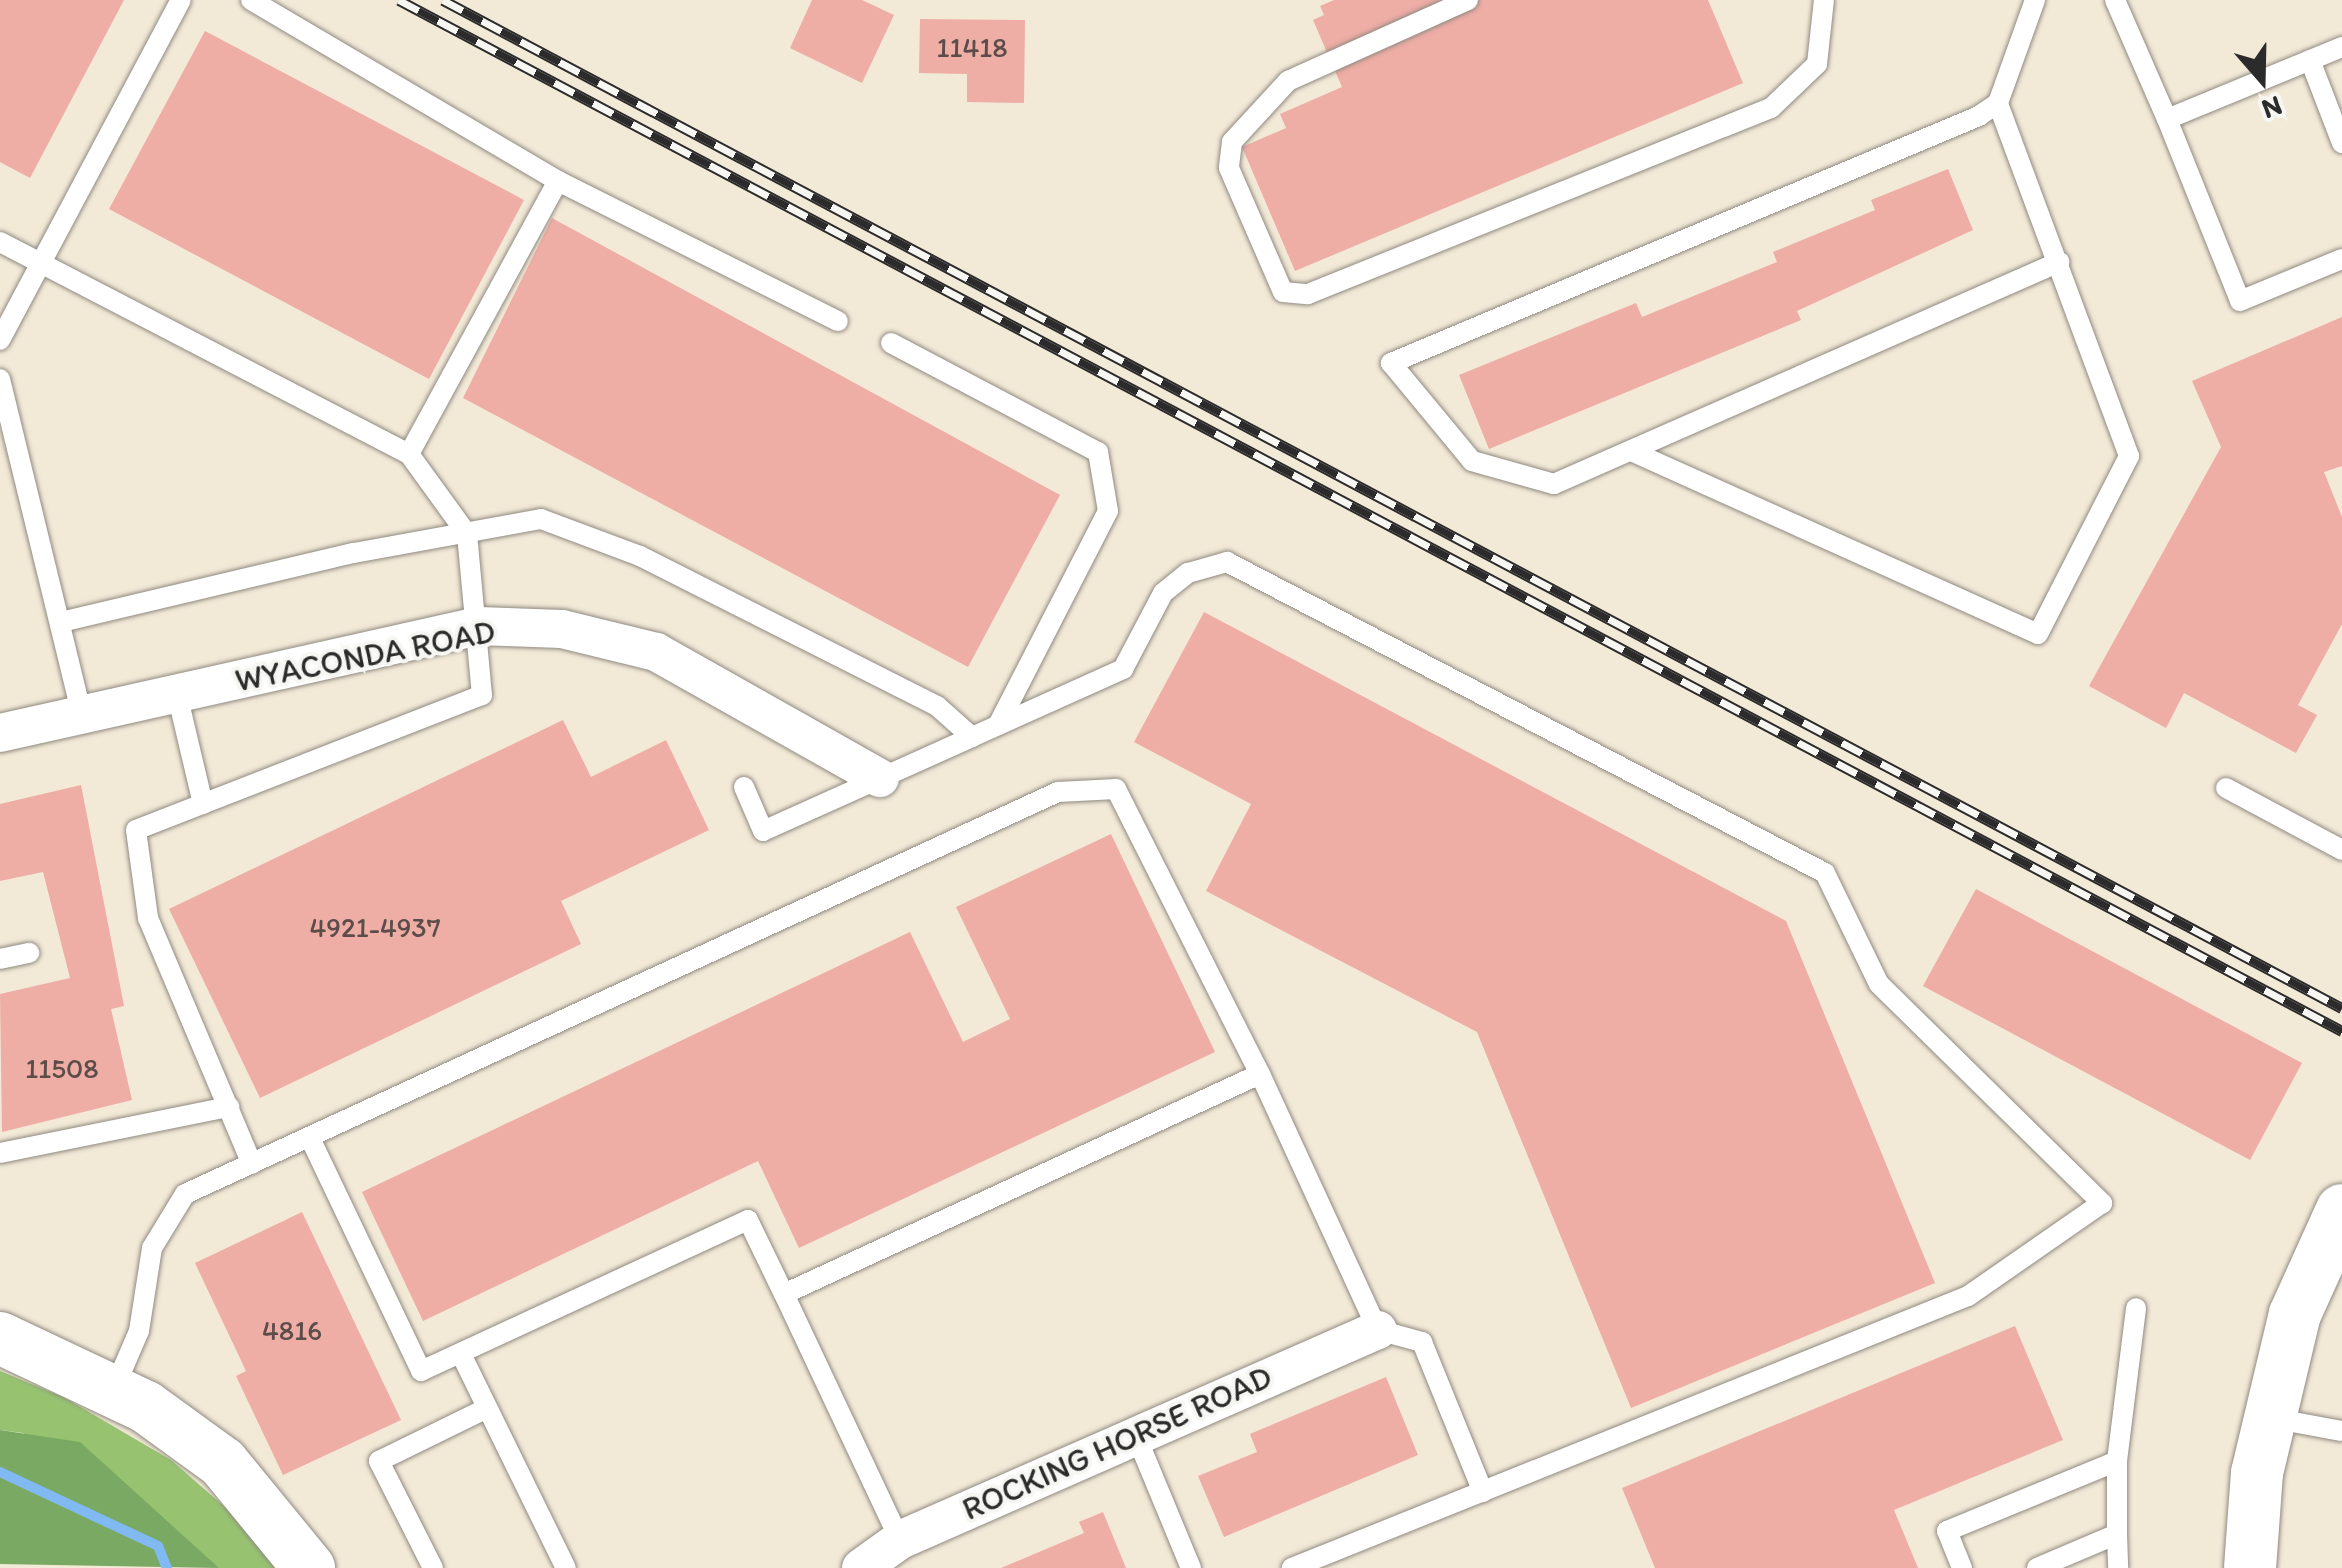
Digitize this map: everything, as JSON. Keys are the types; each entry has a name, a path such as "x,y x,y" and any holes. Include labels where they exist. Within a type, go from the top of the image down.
{"street":[{"name":"WYACONDA ROAD","path":"0,733 479,626 562,629 656,652 880,778"},
{"path":"2250,1568 2257,1474 2295,1314 2342,1210"},
{"name":"ROCKING HORSE ROAD","path":"862,1568 900,1540 1135,1433 1378,1330"},
{"path":"0,1338 114,1389 222,1463 309,1568"}],"lane":[{"path":"0,340 181,0"},
{"path":"251,0 558,181 838,321"},
{"path":"1468,0 1288,81 1232,142 1229,168 1283,292 1308,294 1771,108 1817,64 1824,0"},
{"path":"1631,450 2038,634 2128,456 1998,103 2035,0"},
{"path":"2115,0 2240,300 2342,259"},
{"path":"2167,120 2342,47"},
{"path":"2310,60 2342,142"},
{"path":"1998,103 1390,362 1472,461 1554,484 2059,262"},
{"path":"409,454 558,181"},
{"path":"0,242 409,454 467,534 479,626 482,695 136,830 148,918 252,1164"},
{"path":"891,344 1098,452 1108,511 998,725"},
{"path":"0,379 82,716"},
{"path":"61,622 354,553 540,519 640,556 937,706 972,736"},
{"path":"744,787 763,831 1123,668 1163,593 1188,572 1226,562 1825,874 1879,984 2102,1202 1968,1296 1292,1568"},
{"path":"177,694 203,804"},
{"path":"2226,788 2342,850"},
{"path":"114,1389 139,1331 152,1248 184,1194 1058,792 1116,789 1260,1074 1378,1330 1422,1342 1483,1492"},
{"path":"0,959 29,953"},
{"path":"784,1294 1260,1074"},
{"path":"0,1152 229,1107"},
{"path":"310,1138 421,1372 748,1220 900,1540"},
{"path":"2118,1568 2117,1461 2136,1308"},
{"path":"462,1354 566,1568"},
{"path":"433,1568 379,1461 487,1408"},
{"path":"2271,1418 2342,1432"},
{"path":"1135,1433 1190,1568"},
{"path":"1962,1568 1947,1531 2117,1461"},
{"path":"2037,1568 2117,1534"}],"green space":[{"path":"0,1371 65,1398 171,1460 242,1522 276,1568 219,1568 23,1433 0,1430"},
{"path":"0,1430 80,1442 219,1568 0,1564"}],"building":[{"path":"0,0 124,0 30,178 0,162"},
{"path":"812,0 862,0 894,15 862,83 790,48"},
{"path":"1334,0 1708,0 1743,83 1295,271 1242,147 1286,128 1280,114 1342,87 1313,20 1324,15 1320,6"},
{"path":"920,19 1025,20 1024,103 967,102 967,74 919,73"},
{"path":"205,31 524,200 429,379 109,209"},
{"path":"1948,169 1973,230 1797,311 1801,320 1489,449 1459,375 1636,303 1642,317 1777,262 1773,252 1875,210 1871,200"},
{"path":"552,218 1060,495 968,667 463,398"},
{"path":"2342,317 2342,466 2324,472 2342,517 2342,624 2298,705 2317,715 2296,753 2184,693 2166,728 2089,686 2221,447 2192,381"},
{"path":"1204,612 1786,921 1935,1283 1631,1408 1477,1032 1206,891 1251,804 1134,742"},
{"path":"563,720 591,777 666,740 709,830 561,901 581,944 260,1098 169,909"},
{"path":"81,785 124,1006 111,1009 132,1100 2,1132 0,994 70,978 43,872 0,881 0,804"},
{"path":"1111,834 1215,1052 799,1248 758,1161 423,1321 362,1192 910,932 963,1042 1010,1019 956,907"},
{"path":"1976,889 2302,1063 2250,1160 1923,986"},
{"path":"302,1212 401,1420 283,1475 236,1376 246,1371 195,1263"},
{"path":"2015,1326 2063,1440 1894,1510 1918,1568 1655,1568 1622,1488"},
{"path":"1386,1377 1418,1455 1224,1537 1198,1476 1257,1452 1250,1434"},
{"path":"1103,1512 1126,1568 1001,1568 1084,1533 1079,1522"}],"waterway":[{"path":"0,1472 158,1546 167,1568"}],"railway":[{"path":"399,0 2342,1031"},
{"path":"443,0 2342,1008"}]}
